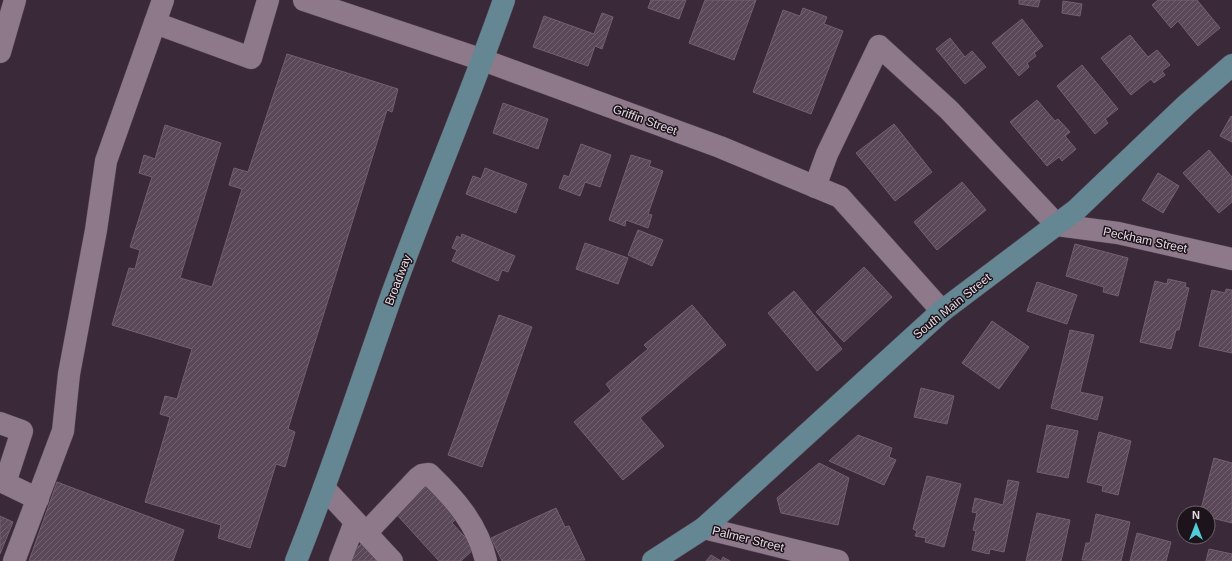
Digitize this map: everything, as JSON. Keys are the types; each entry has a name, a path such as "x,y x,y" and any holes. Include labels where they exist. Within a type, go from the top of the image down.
{"main road":[{"name":"Broadway","path":"296,561 324,488 392,296 483,60 504,0"},
{"name":"South Main Street","path":"653,561 704,528 942,310 1076,210 1186,105 1232,65"}],"street":[{"path":"0,52 15,0"},
{"path":"14,561 63,431 69,374 96,230 106,161 164,0"},
{"path":"155,23 251,58 268,0"},
{"name":"Griffin Street","path":"304,0 483,60 720,147 840,197 942,310"},
{"path":"814,187 827,154 879,46 949,110 1057,225"},
{"name":"Peckham Street","path":"1057,225 1118,233 1232,259"},
{"path":"0,423 22,432 2,484 38,499"},
{"path":"340,561 360,527 418,478 422,475 429,474 447,491 476,530 486,561"},
{"path":"324,488 392,561"},
{"name":"Palmer Street","path":"704,528 838,561"}],"building":[{"path":"651,0 686,0 679,19 648,8"},
{"path":"705,0 756,0 734,60 689,43"},
{"path":"1019,0 1040,0 1038,7 1019,4"},
{"path":"1158,0 1197,0 1220,28 1198,46 1178,21 1171,28 1152,5"},
{"path":"1063,1 1082,4 1080,16 1062,13"},
{"path":"803,8 827,17 824,24 843,31 811,114 753,92 783,10 800,16"},
{"path":"602,13 613,17 602,49 595,46 588,66 533,47 544,16 594,34"},
{"path":"1022,19 1043,46 1034,53 1036,56 1027,63 1029,67 1019,76 992,43"},
{"path":"1130,35 1148,57 1157,50 1170,65 1162,71 1165,75 1154,83 1151,79 1131,95 1101,58"},
{"path":"950,38 965,57 972,51 986,67 965,84 936,49"},
{"path":"287,54 398,89 392,112 387,110 288,429 295,432 285,467 276,464 250,548 218,538 221,525 145,502 170,417 160,414 165,396 177,399 192,349 112,325 129,268 135,269 140,250 130,247 152,177 139,173 144,155 155,159 165,125 221,143 180,278 212,287 242,189 229,185 234,168 248,172"},
{"path":"1082,65 1118,109 1105,119 1108,123 1095,134 1057,86"},
{"path":"1037,100 1055,121 1058,119 1070,132 1065,136 1076,149 1062,161 1059,157 1047,166 1010,122"},
{"path":"503,103 548,119 538,149 493,133"},
{"path":"1231,116 1232,117 1232,142 1220,136"},
{"path":"894,124 932,172 895,201 856,153"},
{"path":"581,144 611,155 600,187 585,182 580,196 559,188 564,175 569,177"},
{"path":"1209,150 1232,177 1232,202 1219,213 1183,173"},
{"path":"631,155 651,161 649,166 663,171 648,214 652,215 648,228 626,220 625,226 609,220"},
{"path":"485,168 527,184 516,213 466,194 473,176 481,179"},
{"path":"1158,173 1179,186 1163,213 1142,200"},
{"path":"962,182 986,210 937,250 914,222"},
{"path":"638,230 663,240 652,266 628,255"},
{"path":"462,234 515,256 508,272 502,270 498,281 452,261 457,250 452,248 457,236 461,238"},
{"path":"585,243 628,258 618,284 576,269"},
{"path":"1075,244 1128,258 1118,296 1103,292 1104,287 1066,276"},
{"path":"864,267 892,297 844,342 816,312"},
{"path":"1168,279 1186,283 1185,287 1189,288 1179,330 1176,330 1171,349 1140,342 1155,281 1167,284"},
{"path":"1037,282 1077,295 1067,324 1027,311"},
{"path":"1226,289 1232,290 1232,353 1199,346 1212,290 1225,293"},
{"path":"794,291 842,349 817,371 768,313"},
{"path":"692,305 726,345 640,418 664,446 623,480 574,422 611,391 606,384 648,349 644,345"},
{"path":"499,315 532,327 482,467 448,455"},
{"path":"992,321 1029,347 999,389 962,363"},
{"path":"1070,330 1094,335 1080,392 1103,397 1097,420 1051,408"},
{"path":"921,388 954,396 947,424 914,417"},
{"path":"1047,425 1078,431 1068,478 1037,472"},
{"path":"1099,432 1131,441 1118,495 1102,491 1103,486 1087,482"},
{"path":"858,435 892,448 889,457 896,460 884,485 829,461"},
{"path":"1214,458 1232,463 1232,523 1216,519 1216,505 1202,505"},
{"path":"819,463 849,478 838,525 781,513 777,498"},
{"path":"927,476 961,484 944,547 925,542 926,538 915,536 917,531 913,529"},
{"path":"1008,480 1019,482 1004,552 990,549 989,554 972,550 976,531 973,530 977,513 972,512 975,498 1003,505"},
{"path":"57,482 184,530 173,561 29,561"},
{"path":"429,484 459,516 452,523 475,548 461,561 439,561 397,515"},
{"path":"556,508 565,527 569,526 585,560 502,561 491,538"},
{"path":"1037,513 1070,520 1061,561 1026,561"},
{"path":"1096,514 1130,522 1121,561 1082,560 1086,543 1090,543"},
{"path":"0,516 13,522 0,554"},
{"path":"1137,533 1171,542 1166,561 1130,561"},
{"path":"361,544 378,561 344,561"},
{"path":"1209,549 1232,554 1232,561 1206,561"},
{"path":"711,555 721,561 706,561"},
{"path":"723,557 730,561 721,561"}]}
